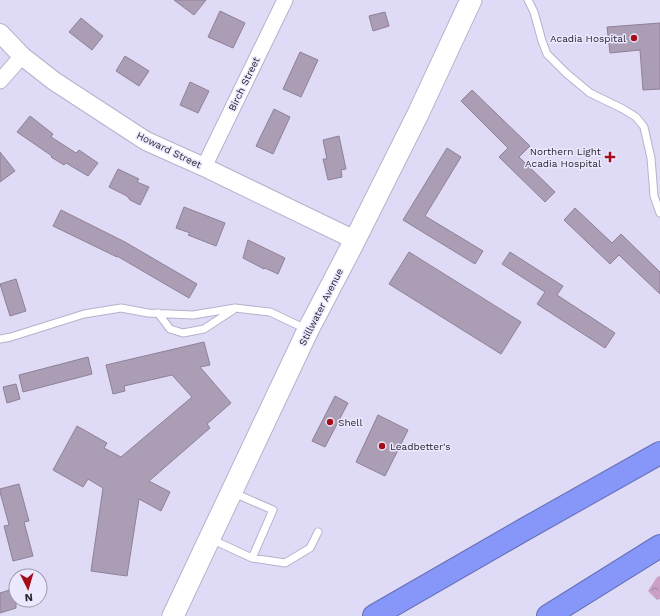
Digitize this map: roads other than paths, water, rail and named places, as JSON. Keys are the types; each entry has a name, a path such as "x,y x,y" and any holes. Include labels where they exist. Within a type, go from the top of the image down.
{"highway":[{"path":"374,616 525,528 660,453"},
{"path":"548,616 660,546"}],"main road":[{"name":"Stillwater Avenue","path":"173,616 308,330 418,114 470,0"}],"street":[{"name":"Birch Street","path":"204,167 284,0"},
{"name":"Howard Street","path":"0,33 22,56 54,81 146,141 204,167 355,240"},
{"path":"0,81 22,56"}],"lane":[{"path":"528,0 534,12 547,54 590,93 636,117 644,127 651,158 654,196 660,213"},
{"path":"0,339 11,337 84,314 121,308 148,313 193,315 235,308 270,312 308,330"},
{"path":"158,313 170,329 183,334 204,329 235,308"},
{"path":"232,492 273,510 252,558"},
{"path":"210,538 252,558 285,563 310,548 318,532"}],"place":[{"name":"Acadia Hospital","path":"634,38"},
{"name":"Northern Light Acadia Hospital","path":"610,157"},
{"name":"Shell","path":"330,422"},
{"name":"Leadbetter's","path":"382,446"}]}
